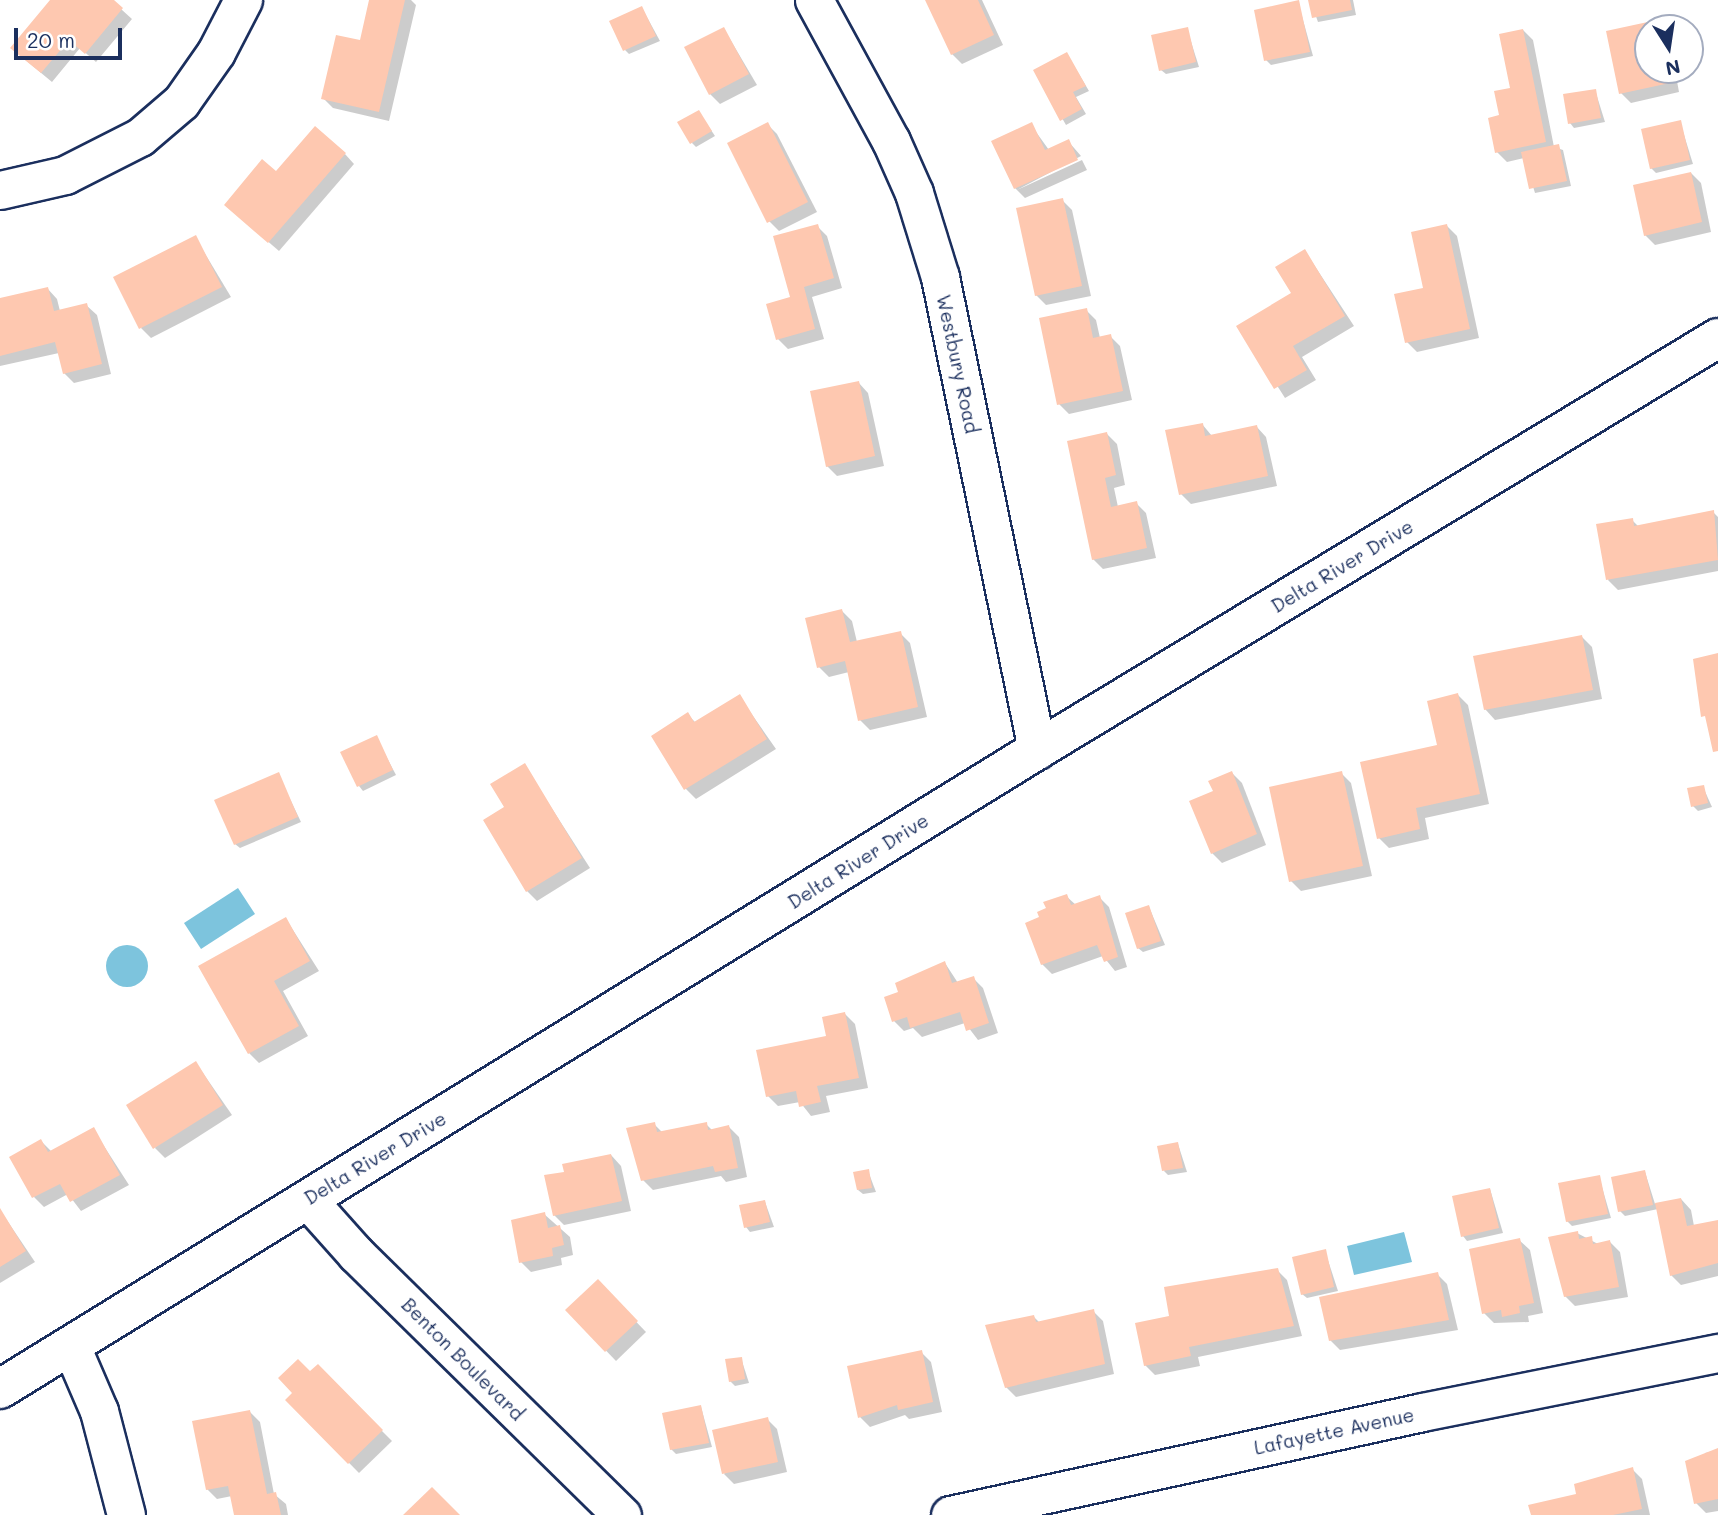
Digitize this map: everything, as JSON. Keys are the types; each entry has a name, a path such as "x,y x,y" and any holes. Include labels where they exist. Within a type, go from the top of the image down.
{"street":[{"path":"0,190 65,175 140,137 180,102 216,52 243,0"},
{"name":"Westbury Road","path":"814,0 891,141 914,193 940,277 1037,750"},
{"name":"Delta River Drive","path":"0,1389 1037,750 1718,338"},
{"name":"Benton Boulevard","path":"307,1199 356,1254 622,1515"},
{"path":"71,1346 99,1411 126,1515"},
{"name":"Lafayette Avenue","path":"950,1515 1422,1412 1718,1353"}],"water":[{"path":"238,888 255,914 201,949 184,923"},
{"path":"127,945 142,951 148,966 142,981 127,987 112,981 106,966 112,951"},
{"path":"1404,1232 1412,1262 1354,1275 1347,1246"}],"building":[{"path":"50,0 114,0 123,8 85,54 69,40 41,73 10,48"},
{"path":"369,0 405,0 379,112 321,99 336,35 360,40"},
{"path":"925,0 978,0 994,35 951,55"},
{"path":"1299,0 1310,52 1264,61 1254,10"},
{"path":"1308,0 1350,0 1352,10 1312,18"},
{"path":"642,6 656,36 623,51 609,21"},
{"path":"1634,25 1634,84 1665,84 1619,94 1606,31"},
{"path":"724,27 749,74 709,95 684,47"},
{"path":"1188,27 1196,62 1159,71 1151,35"},
{"path":"1523,29 1546,142 1495,153 1488,118 1499,115 1494,91 1510,88 1499,34"},
{"path":"1067,52 1086,86 1073,92 1082,109 1060,121 1033,70"},
{"path":"1596,89 1601,118 1568,124 1563,94"},
{"path":"699,110 712,131 690,144 677,122"},
{"path":"1681,120 1690,160 1650,169 1641,129"},
{"path":"768,122 808,202 767,223 727,143"},
{"path":"1032,122 1045,150 1069,139 1078,160 1014,189 991,141"},
{"path":"315,126 346,153 268,243 224,205 262,159 276,171"},
{"path":"1559,144 1567,181 1529,189 1521,152"},
{"path":"1691,172 1702,222 1644,236 1633,185"},
{"path":"1063,198 1082,286 1035,296 1016,208"},
{"path":"818,224 834,278 804,287 815,329 776,340 766,304 790,297 773,236"},
{"path":"1447,224 1470,329 1405,343 1394,294 1423,288 1411,232"},
{"path":"196,235 222,287 139,329 113,277"},
{"path":"1305,249 1345,316 1293,346 1307,370 1274,389 1236,326 1291,293 1275,267"},
{"path":"48,287 54,311 87,303 102,364 63,374 55,342 0,356 0,298"},
{"path":"1087,308 1093,338 1111,334 1123,391 1057,405 1039,318"},
{"path":"859,381 875,456 826,467 810,391"},
{"path":"1203,423 1205,436 1257,425 1268,476 1179,495 1165,430"},
{"path":"1107,432 1116,475 1105,478 1111,507 1137,501 1147,548 1092,560 1067,441"},
{"path":"1714,510 1718,560 1606,580 1596,524 1633,518 1634,526"},
{"path":"842,609 850,642 901,631 918,707 858,721 845,661 817,668 805,618"},
{"path":"1582,635 1593,690 1484,710 1473,656"},
{"path":"1718,653 1718,751 1713,752 1705,716 1701,717 1693,659"},
{"path":"1458,693 1480,794 1416,808 1420,829 1377,839 1360,762 1437,745 1427,701"},
{"path":"740,694 767,739 684,790 651,736 688,712 694,722"},
{"path":"377,735 393,770 357,787 340,752"},
{"path":"525,763 582,858 526,892 483,820 504,807 490,784"},
{"path":"1232,771 1257,834 1211,854 1189,801 1213,791 1208,781"},
{"path":"1342,771 1363,866 1289,882 1269,787"},
{"path":"279,772 298,817 234,845 214,800"},
{"path":"1704,785 1708,803 1691,807 1687,788"},
{"path":"1067,894 1071,905 1100,895 1118,957 1104,962 1097,945 1041,965 1025,923 1039,917 1037,912 1046,908 1043,902"},
{"path":"1149,905 1161,941 1137,949 1125,913"},
{"path":"286,917 310,961 274,981 299,1026 248,1054 198,966"},
{"path":"945,961 952,983 974,976 989,1023 966,1031 960,1012 910,1028 907,1017 892,1022 884,997 898,992 895,983"},
{"path":"845,1012 859,1078 817,1086 821,1102 799,1107 796,1091 766,1097 756,1050 826,1036 822,1017"},
{"path":"196,1061 223,1105 153,1149 126,1105"},
{"path":"655,1122 657,1132 707,1122 708,1130 729,1125 738,1168 715,1172 713,1166 641,1181 626,1128"},
{"path":"94,1127 120,1175 70,1202 60,1184 32,1198 9,1157 41,1139 48,1152"},
{"path":"1178,1142 1183,1168 1162,1171 1157,1146"},
{"path":"611,1154 622,1201 553,1216 544,1175 564,1172 562,1164"},
{"path":"869,1169 872,1188 857,1190 853,1172"},
{"path":"1645,1170 1653,1205 1618,1212 1611,1177"},
{"path":"1600,1175 1608,1214 1566,1222 1558,1183"},
{"path":"1490,1188 1499,1228 1461,1237 1452,1196"},
{"path":"1681,1198 1687,1226 1718,1220 1718,1263 1670,1276 1655,1203"},
{"path":"765,1200 770,1222 744,1228 739,1205"},
{"path":"0,1208 26,1251 0,1267"},
{"path":"545,1212 548,1228 560,1225 564,1245 552,1248 553,1256 519,1263 511,1220"},
{"path":"1578,1231 1579,1239 1592,1236 1593,1244 1610,1240 1619,1287 1564,1297 1548,1237"},
{"path":"1520,1238 1534,1303 1519,1306 1520,1313 1502,1317 1501,1310 1482,1314 1469,1249"},
{"path":"1326,1249 1334,1287 1301,1295 1292,1257"},
{"path":"1278,1268 1294,1326 1189,1347 1191,1356 1144,1366 1135,1323 1169,1316 1164,1287"},
{"path":"1438,1272 1449,1320 1329,1341 1319,1297"},
{"path":"598,1279 638,1321 605,1352 565,1310"},
{"path":"1094,1309 1105,1364 1005,1388 985,1325 1034,1315 1036,1322"},
{"path":"922,1350 933,1402 898,1410 897,1405 858,1418 847,1366"},
{"path":"742,1357 745,1379 729,1382 725,1359"},
{"path":"298,1359 310,1371 318,1364 383,1430 348,1464 285,1400 292,1393 278,1378"},
{"path":"701,1405 709,1443 670,1450 662,1413"},
{"path":"250,1410 267,1494 276,1492 281,1515 234,1515 228,1486 206,1490 192,1421"},
{"path":"768,1417 778,1462 722,1474 712,1430"},
{"path":"1718,1448 1718,1499 1694,1504 1685,1461"},
{"path":"1633,1467 1642,1509 1613,1515 1531,1515 1528,1505 1576,1494 1574,1484"},
{"path":"432,1487 460,1515 403,1515"}]}
